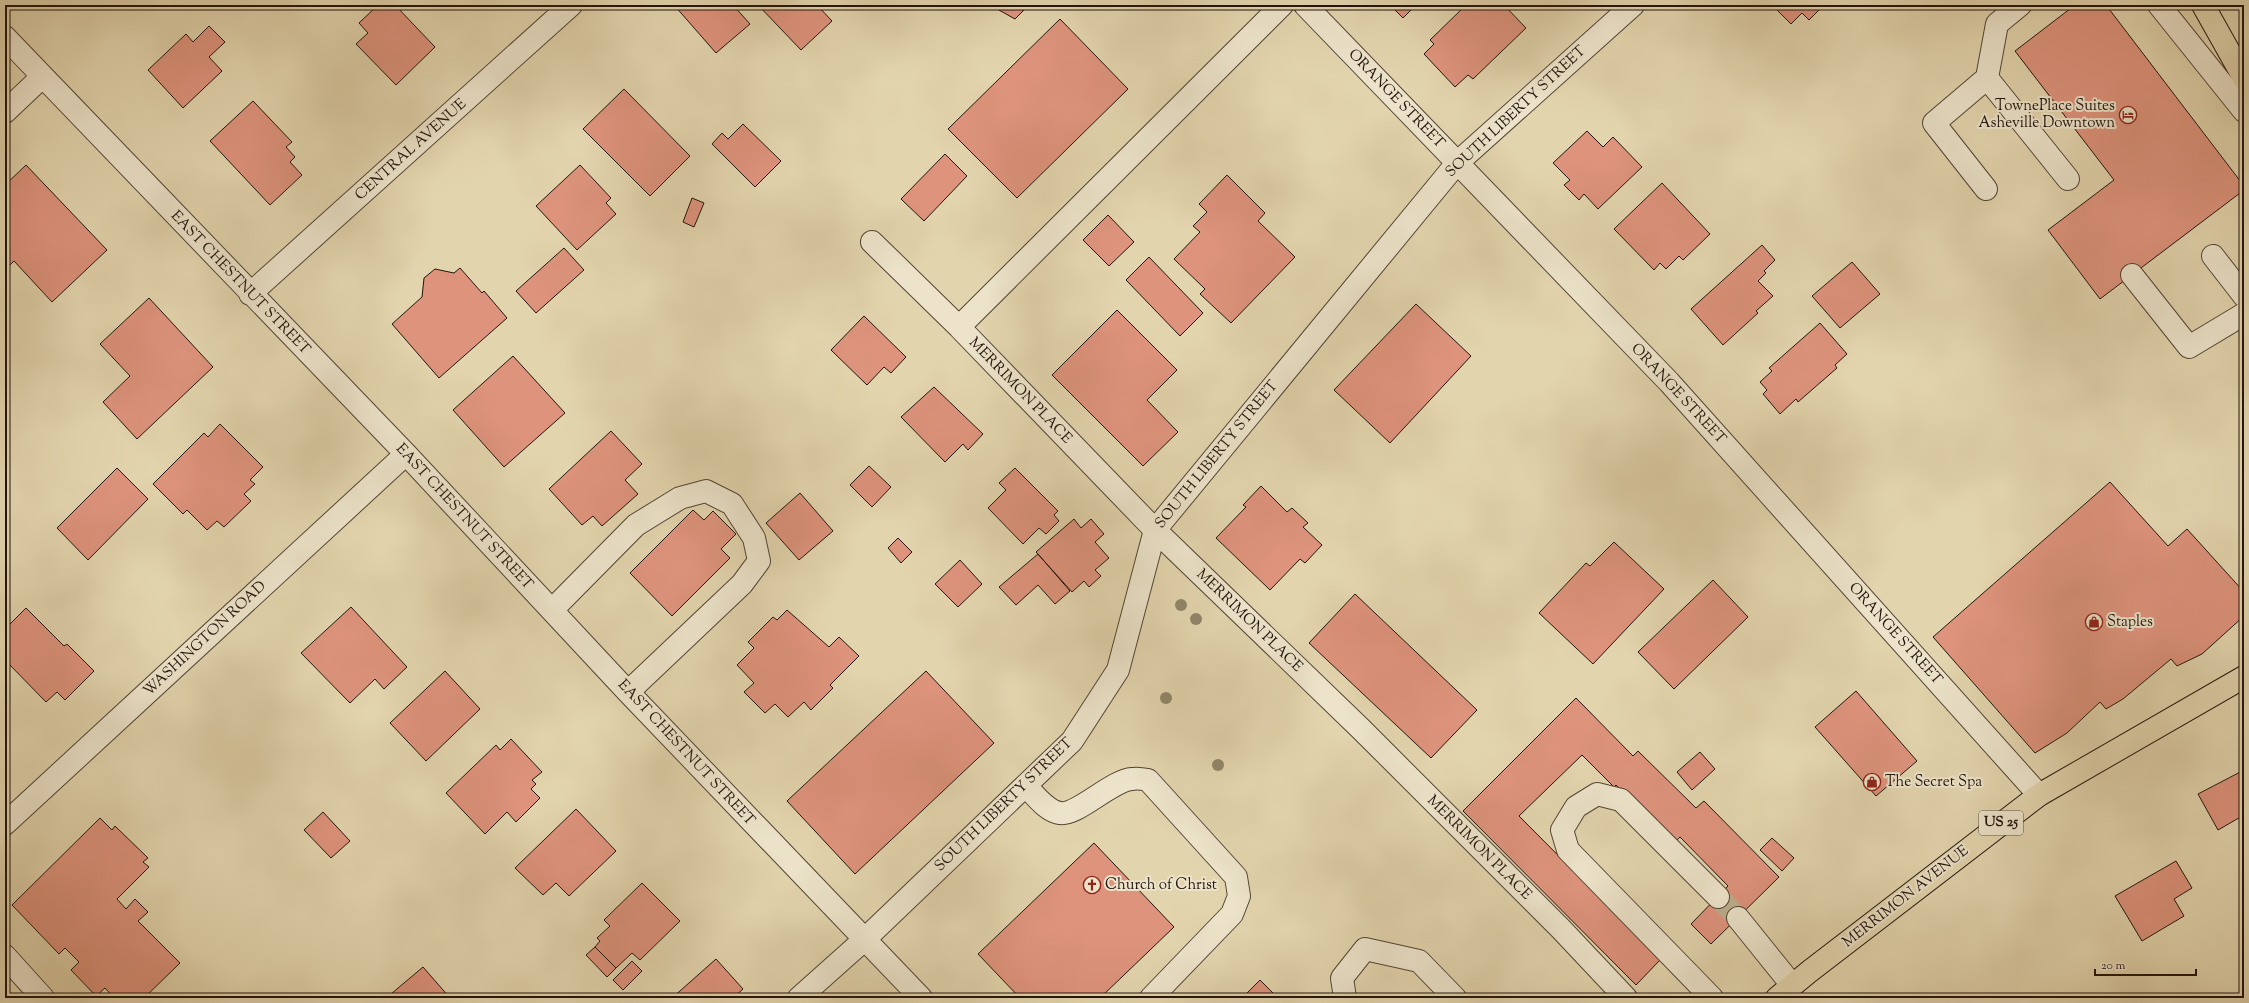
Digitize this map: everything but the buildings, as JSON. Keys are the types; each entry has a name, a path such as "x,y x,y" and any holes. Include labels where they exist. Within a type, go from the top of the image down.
{"main road":[{"path":"2203,5 2244,78"},
{"name":"MERRIMON AVENUE","path":"1784,992 2039,795 2244,677"}],"street":[{"name":"CENTRAL AVENUE","path":"250,294 571,5"},
{"path":"959,327 1282,5"},
{"name":"ORANGE STREET","path":"1305,5 1669,382 2039,795"},
{"name":"SOUTH LIBERTY STREET","path":"800,998 864,940 1072,741 1118,670 1155,530 1457,163 1633,5"},
{"path":"1986,189 1934,124 1987,78 1997,24 2020,5"},
{"path":"2159,5 2244,111"},
{"name":"EAST CHESTNUT STREET","path":"5,38 250,294 406,454 628,692 921,998"},
{"path":"5,112 42,77"},
{"path":"1987,78 2068,179"},
{"name":"MERRIMON PLACE","path":"872,242 959,327 1155,530 1361,729 1561,929 1626,998"},
{"path":"2213,256 2244,296"},
{"path":"2132,275 2189,347 2244,314"},
{"name":"WASHINGTON ROAD","path":"5,824 406,454"},
{"path":"552,610 636,525 680,498 706,491 732,504 754,538 759,561 742,584 628,692"},
{"path":"1026,786 1046,806 1059,813 1071,812 1088,800 1131,779 1148,780 1236,877 1239,896 1232,914 1151,998"},
{"path":"1712,998 1568,850 1562,830 1576,807 1597,794 1621,800 1718,897"},
{"path":"1738,918 1784,992"},
{"path":"1345,998 1342,978 1365,949 1419,961 1455,998"},
{"path":"5,956 43,998"}],"tunnel":[{"path":"1718,897 1738,918"}],"place":[{"name":"TownePlace Suites Asheville Downtown","path":"2128,115"},
{"name":"Staples","path":"2094,622"},
{"name":"The Secret Spa","path":"1872,782"},
{"name":"Church of Christ","path":"1092,885"}]}
